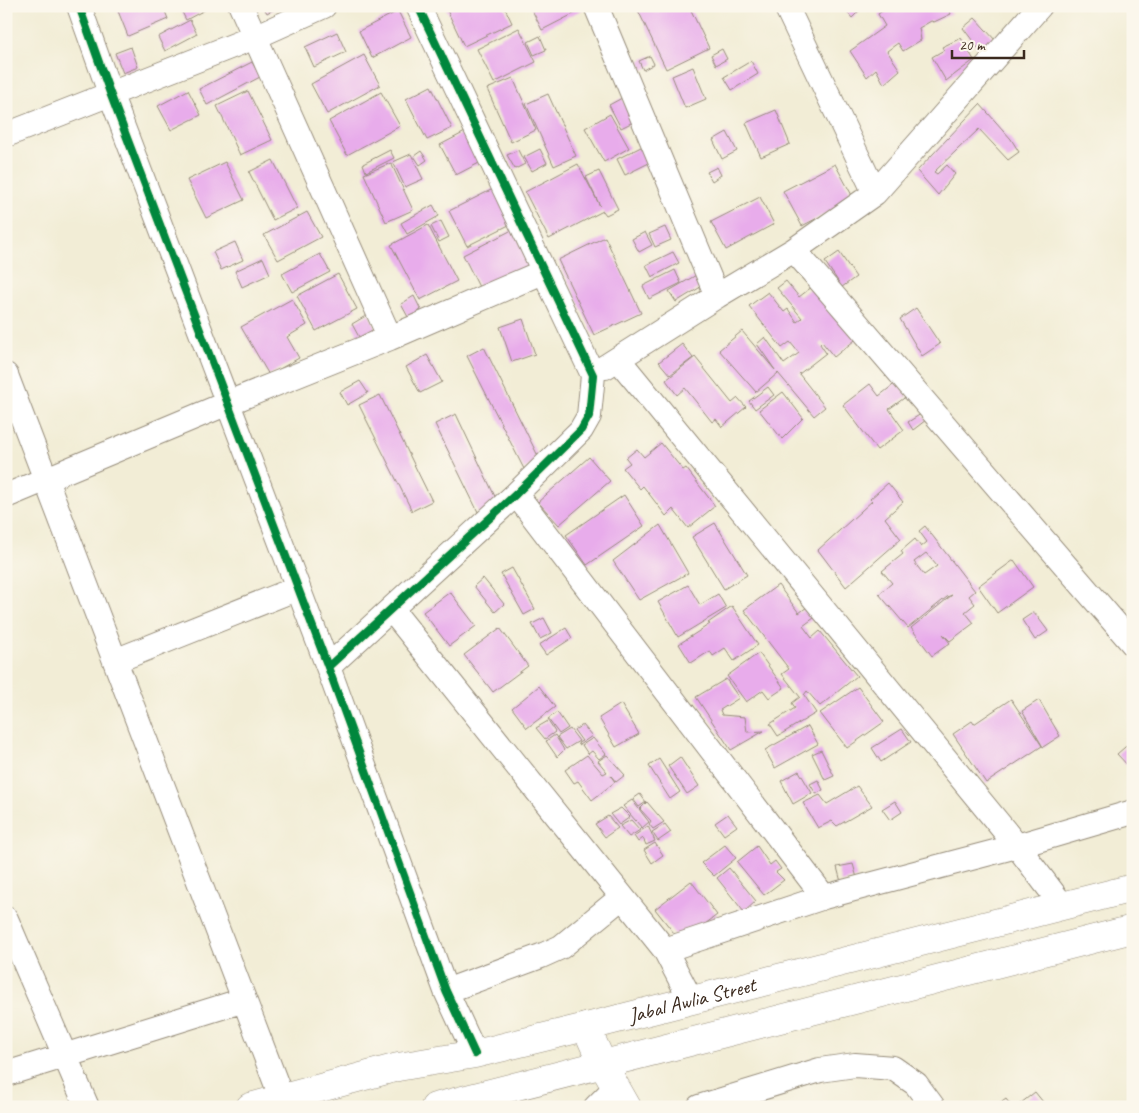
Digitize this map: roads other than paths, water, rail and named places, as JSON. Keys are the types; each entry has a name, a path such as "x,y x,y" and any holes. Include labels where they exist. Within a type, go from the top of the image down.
{"main road":[{"name":"Jabal Awlia Street","path":"250,1107 398,1067 475,1054 586,1028 691,1000 936,940 1133,888"},
{"name":"Jabal Awlia Street","path":"435,1107 1133,929"},
{"path":"586,1028 602,1063 621,1097"}],"street":[{"path":"79,6 110,94 328,667 446,991 475,1054"},
{"path":"241,6 390,338"},
{"path":"6,135 254,37 324,6"},
{"path":"328,667 516,494 581,430 589,416 593,375 418,6"},
{"path":"596,6 717,296"},
{"path":"786,6 875,193"},
{"path":"593,375 717,296 794,250 875,193 1040,6"},
{"path":"794,250 1133,644"},
{"path":"6,496 228,403 390,338 543,272"},
{"path":"618,360 1017,846 1062,906"},
{"path":"6,375 282,1099"},
{"path":"516,494 824,897"},
{"path":"115,661 298,588"},
{"path":"390,609 665,950 691,1000"},
{"path":"665,950 824,897 1017,846 1133,812"},
{"path":"446,991 542,956 561,947 622,897"},
{"path":"6,919 87,1107"},
{"path":"6,1074 244,1000"},
{"path":"699,1107 820,1070 855,1065 894,1068 916,1084 933,1107"},
{"path":"596,1107 621,1097"}]}
